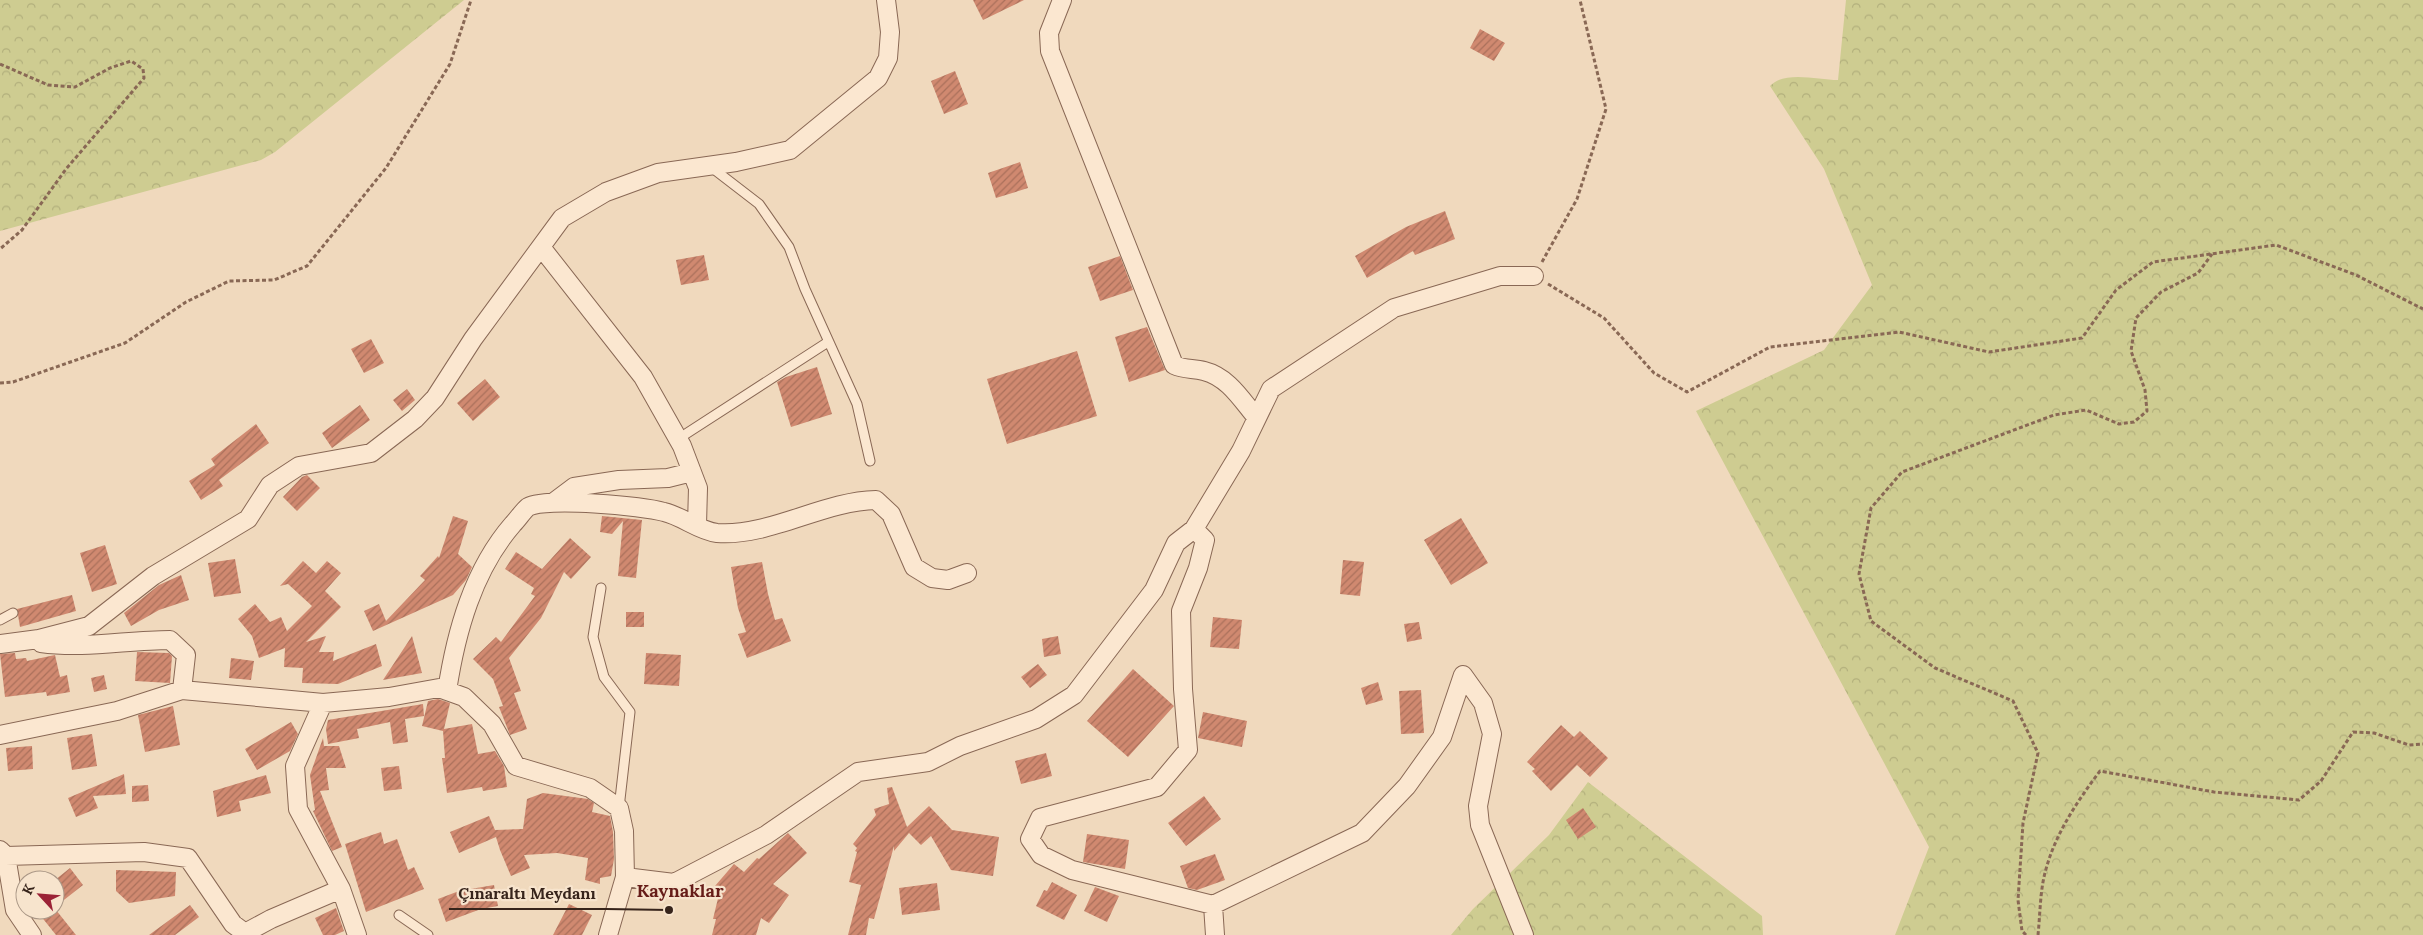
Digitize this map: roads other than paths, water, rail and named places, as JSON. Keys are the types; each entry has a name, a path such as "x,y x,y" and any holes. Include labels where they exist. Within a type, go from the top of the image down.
{"street":[{"path":"0,644 39,639 89,626 153,576 248,519 270,485 299,466 371,453 415,419 435,398 473,339 562,218 606,192 658,173 790,150 878,78 888,58 890,32 886,0"},
{"path":"1062,0 1049,33 1050,52 1174,365 1184,370 1204,370 1223,379 1256,417"},
{"path":"541,247 644,377 678,439 698,488 697,525"},
{"path":"625,877 674,884 766,835 858,772 928,762 960,746 1036,719 1074,695 1154,590 1176,543 1194,529 1241,451 1256,417 1271,390 1394,308 1500,276 1534,276"},
{"path":"554,502 574,487 619,480 668,478 692,472"},
{"path":"447,691 453,650 474,585 498,541 529,507 554,502 664,512 715,533 747,531 831,507 858,501 876,500 891,514 914,567 932,578 948,580 968,573"},
{"path":"1194,529 1205,540 1198,568 1181,611 1188,750 1157,787 1040,818 1030,839 1041,855 1072,870 1213,905 1362,833 1407,786 1442,737 1463,675 1483,703 1492,734 1478,806 1480,825 1524,935"},
{"path":"24,641 56,645 170,640 186,655 182,690"},
{"path":"0,735 116,711 182,690 323,703 389,697 439,688 464,697 492,724 516,766 590,788 618,808 624,831 625,877 608,935"},
{"path":"323,703 295,766 298,808 341,889 357,935"},
{"path":"32,935 7,915 3,853 144,852 188,858 233,924 244,933 271,919 341,889"},
{"path":"1213,905 1215,935"}],"lane":[{"path":"708,165 759,204 789,246 828,342 857,404 870,461"},
{"path":"678,439 828,342"},
{"path":"601,588 593,637 604,677 630,712 618,808"},
{"path":"0,620 13,613"},
{"path":"399,915 428,935"}],"place":[{"name":"Çınaraltı Meydanı","path":"669,910"}],"district":[{"name":"Kaynaklar","path":"680,890"}]}
